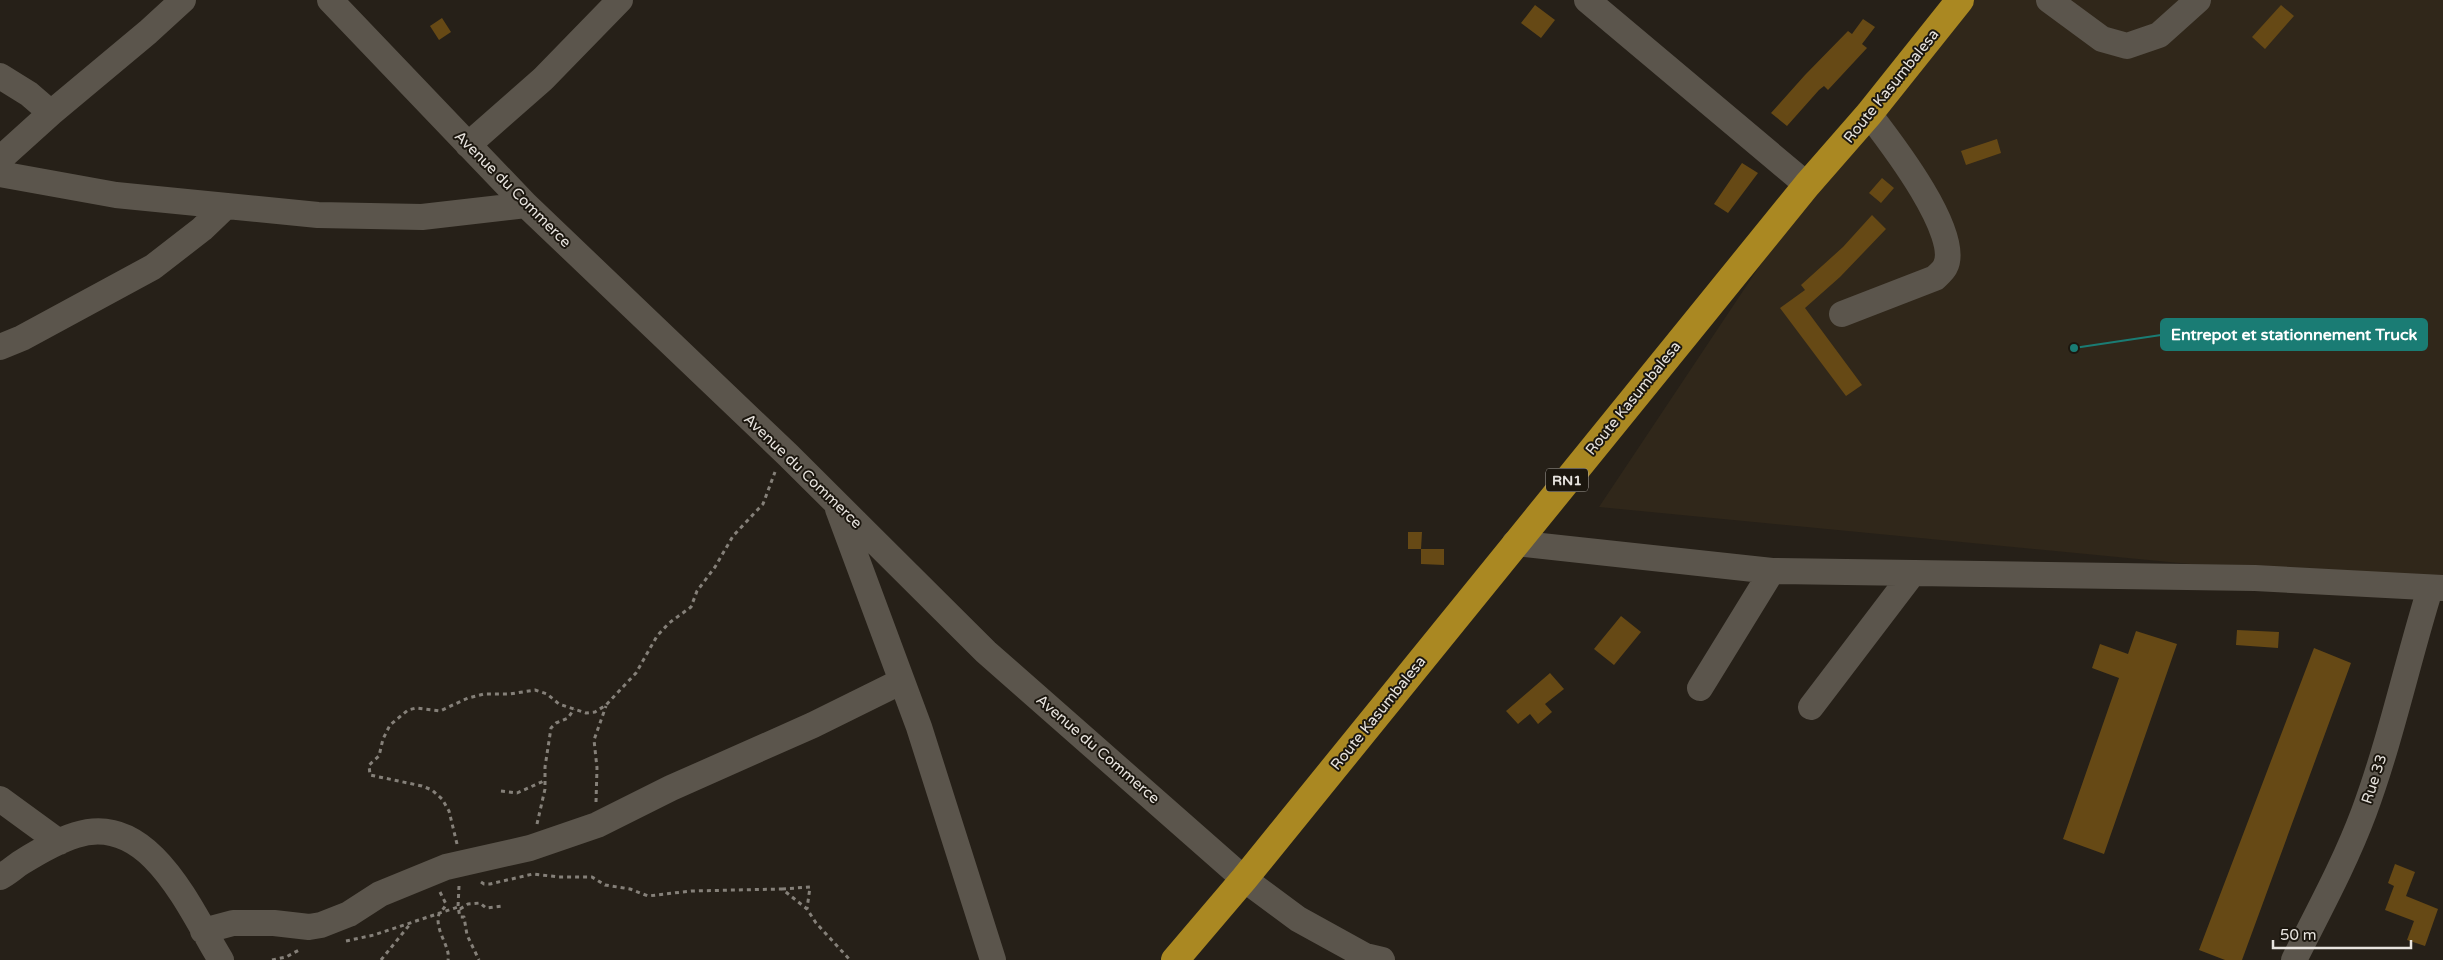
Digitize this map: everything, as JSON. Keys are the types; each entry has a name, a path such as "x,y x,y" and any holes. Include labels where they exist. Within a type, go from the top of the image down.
{"highway":[{"name":"Route Kasumbalesa","path":"1173,958 1244,878 1515,543 1960,0"}],"street":[{"path":"0,159 183,0"},
{"name":"Avenue du Commerce","path":"330,0 526,205 788,455 986,652 1244,878 1298,919 1365,956 1382,960"},
{"path":"468,145 543,79 620,0"},
{"path":"1587,0 1807,185"},
{"path":"2049,0 2102,39 2127,46 2160,35 2198,0"},
{"path":"0,76 29,94 51,113"},
{"path":"1842,314 1935,278 1946,266 1948,251 1945,233 1904,160 1868,114"},
{"path":"0,174 116,195 318,215 422,217 526,205"},
{"path":"0,347 31,333 153,267 202,229 226,206"},
{"path":"834,501 919,727 993,960"},
{"path":"1515,543 1772,571 2255,578 2436,589"},
{"path":"1700,688 1772,571"},
{"path":"1810,708 1913,573"},
{"name":"Rue 33","path":"2294,960 2364,813 2388,737 2407,663 2436,589"},
{"path":"203,931 233,923 274,923 309,927 321,925 349,914 380,894 456,865 530,848 597,826 671,788 813,726 902,681"},
{"path":"0,799 58,842"},
{"path":"0,878 20,863 58,842 76,835 96,831 115,833 147,849 162,866 220,960"}],"path":[{"path":"448,960 448,949 442,942 440,932 440,913 446,904 438,882 456,865 457,840 449,811 442,799 428,788 370,776 369,765 379,756 386,733 395,718 408,710 416,708 445,710 468,698 484,694 510,694 535,690 540,690 559,704 586,713 595,712 606,705 636,673 658,636 670,623 691,607 697,591 716,568 733,536 763,504 774,474 788,455"},
{"path":"597,826 597,760 594,740 606,705"},
{"path":"530,848 546,779 545,767 551,728 556,723 568,718 574,709"},
{"path":"501,791 510,794 516,793 536,786 546,779"},
{"path":"456,865 484,884 533,874 559,877 592,877 605,885 630,889 648,896 691,891 810,887 806,909"},
{"path":"782,889 806,909 850,960"},
{"path":"343,941 374,935 458,907 460,909 468,904 480,903 486,908 502,906"},
{"path":"458,907 460,917 464,917 471,946 479,960"},
{"path":"382,960 400,939 406,927 413,922"},
{"path":"272,960 309,948"}],"shaded area":[{"path":"1971,0 2443,0 2443,578 2377,582 1599,507 1811,189"}],"building":[{"path":"1535,5 1555,20 1541,38 1521,23"},
{"path":"2281,5 2294,16 2265,49 2252,37"},
{"path":"442,18 451,32 439,40 430,26"},
{"path":"1863,19 1875,27 1862,44 1867,48 1828,90 1824,86 1819,90 1787,126 1771,113 1848,31 1852,34"},
{"path":"1997,139 2001,153 1966,165 1961,151"},
{"path":"1742,163 1758,173 1728,213 1714,204"},
{"path":"1882,178 1894,188 1881,203 1869,193"},
{"path":"1872,215 1886,229 1840,277 1805,308 1862,385 1846,396 1780,308 1805,290 1801,285 1843,247"},
{"path":"1408,532 1422,532 1421,549 1408,549"},
{"path":"1421,549 1444,549 1444,565 1421,564"},
{"path":"1621,616 1641,632 1614,665 1594,649"},
{"path":"2237,630 2279,632 2278,648 2236,645"},
{"path":"2136,631 2177,644 2104,854 2063,839 2119,678 2092,668 2100,644 2128,654"},
{"path":"2314,648 2351,663 2242,960 2225,960 2199,950"},
{"path":"1550,673 1564,689 1545,704 1552,712 1538,724 1530,714 1518,724 1506,711"},
{"path":"2395,864 2415,872 2406,896 2438,909 2425,946 2407,940 2414,921 2385,910 2394,886 2388,883"}],"place":[{"name":"Entrepot et stationnement Truck","path":"2074,348"}]}
